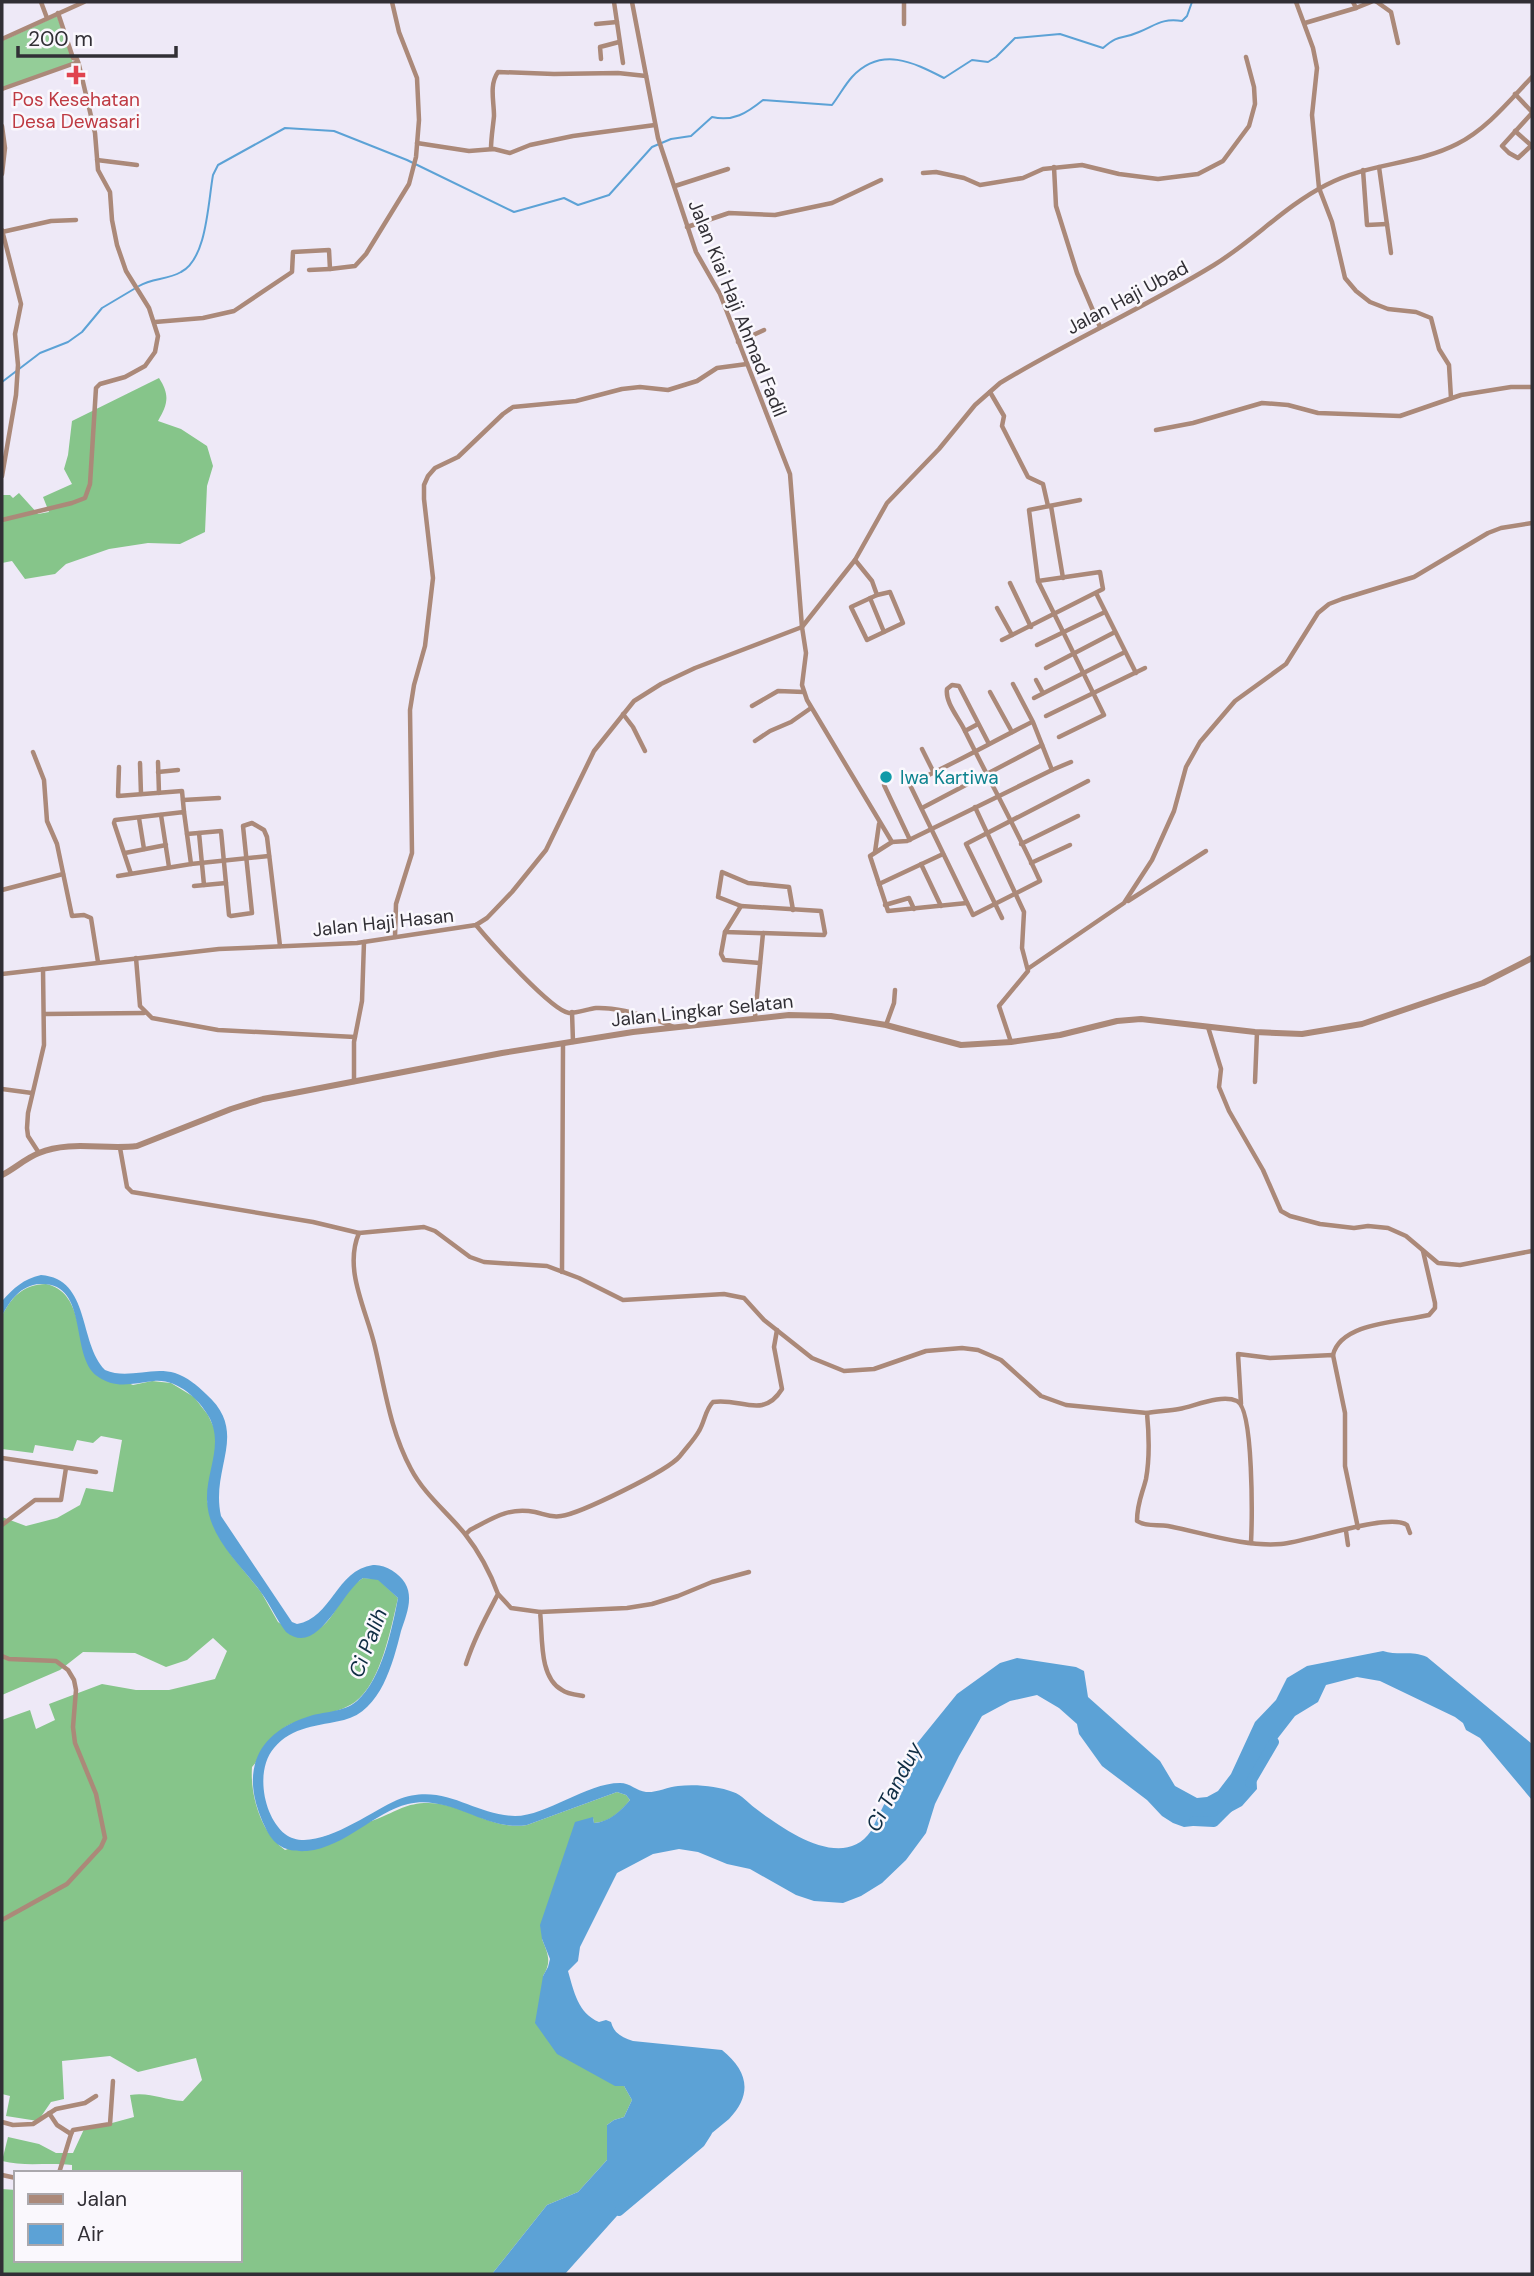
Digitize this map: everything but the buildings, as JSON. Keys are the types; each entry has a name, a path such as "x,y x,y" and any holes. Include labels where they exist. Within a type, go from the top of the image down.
{"street":[{"path":"41,2 47,18"},
{"path":"2,38 84,2"},
{"path":"309,270 355,266 366,254 409,184 416,157 419,120 416,78 399,32 393,2"},
{"path":"614,2 623,63"},
{"name":"Jalan Kiai Haji Ahmad Fadil","path":"632,2 658,138 687,227 705,271 720,294 790,474 806,653 804,692"},
{"path":"904,2 904,24"},
{"path":"1296,2 1305,23 1317,68 1312,115 1320,188 1348,283 1370,302 1388,309 1430,316 1439,349 1449,365 1451,398"},
{"path":"1353,2 1356,8"},
{"path":"1305,23 1374,2 1391,12 1398,43"},
{"path":"2,520 85,498 90,481 96,388 125,377 148,364 158,336 155,323 126,271 117,245 110,192 99,173 95,134 78,62 73,58 58,13"},
{"path":"596,24 617,22"},
{"path":"601,60 600,47 619,43"},
{"path":"923,173 943,173 981,185 1015,180 1043,169 1087,165 1119,174 1168,179 1198,174 1223,161 1238,144 1254,115 1254,87 1246,57"},
{"path":"2,89 78,62"},
{"path":"491,149 494,116 491,99 498,72 618,73 646,76"},
{"name":"Jalan Haji Ubad","path":"802,627 855,560 887,503 1000,383 1224,259 1320,188 1363,170 1456,145 1475,133 1532,77"},
{"path":"1515,131 1532,145 1518,158 1503,149 1503,142 1532,112 1516,94"},
{"path":"417,143 469,151 491,149 510,153 530,145 573,136 656,125"},
{"path":"2,126 5,148 2,174"},
{"path":"97,160 137,165"},
{"path":"1054,167 1056,205 1077,273 1100,327"},
{"path":"1379,167 1391,253"},
{"path":"675,187 728,169"},
{"path":"1363,170 1367,225 1387,224"},
{"path":"687,227 730,213 775,215 832,203 881,180"},
{"path":"2,476 16,395 18,368 15,342 20,295 2,231 51,221 76,220"},
{"path":"155,323 203,318 234,311 292,272 292,253 329,250 330,269"},
{"path":"738,342 764,330"},
{"path":"396,937 396,904 412,853 410,710 425,646 433,578 424,499 424,485 428,476 435,468 458,457 513,407 576,401 640,387 668,390 697,381 717,368 747,364"},
{"path":"1156,430 1193,423 1262,403 1275,402 1318,413 1401,416 1451,398 1511,387 1532,387"},
{"path":"989,392 1004,416 1002,426 1028,477 1043,484 1063,578"},
{"path":"1059,737 1104,715 1038,581 1029,510 1080,500"},
{"path":"1124,903 1152,860 1174,811 1186,767 1200,742 1235,701 1286,664 1318,613 1329,604 1342,599 1415,577 1488,533 1509,526 1532,523"},
{"path":"855,560 873,581 877,595"},
{"path":"1002,640 1103,589 1100,572 1038,581"},
{"path":"1010,583 1031,626"},
{"path":"890,592 902,625 866,639 851,608 870,598 890,592"},
{"path":"1096,593 1136,673"},
{"path":"870,598 884,632"},
{"path":"997,608 1012,635"},
{"path":"1037,645 1105,612"},
{"name":"Jalan Haji Hasan","path":"2,974 219,949 364,942 475,925 487,918 512,892 547,850 594,751 635,701 661,684 695,668 802,627"},
{"path":"1046,668 1115,632"},
{"path":"1034,698 1125,653"},
{"path":"1046,716 1145,668"},
{"path":"1036,680 1043,693"},
{"path":"1013,684 1033,722 1052,770"},
{"path":"989,744 959,686 952,685 947,689 947,697 965,731 975,751 986,774 997,796 1010,821 1021,844 1040,881 973,915 910,785 975,751 1012,733 1033,722"},
{"path":"752,706 778,691 804,692 892,842"},
{"path":"990,692 1012,733"},
{"path":"755,741 811,708"},
{"path":"623,714 645,751"},
{"path":"965,731 978,724"},
{"path":"922,808 1042,745"},
{"path":"922,749 934,773"},
{"path":"33,752 44,780 47,821 57,844 72,916 85,915 91,918 98,962"},
{"path":"158,762 159,793"},
{"path":"967,902 890,912 885,905 870,858 892,842 910,840 1071,762"},
{"path":"140,764 141,794"},
{"path":"119,767 118,796 182,791 191,864"},
{"path":"158,772 178,770"},
{"path":"1002,918 966,844 1088,781"},
{"path":"884,785 910,840"},
{"path":"183,800 219,798"},
{"path":"975,807 1024,912 1023,948 1029,968"},
{"path":"131,874 114,823 117,818 184,812"},
{"path":"162,815 169,867"},
{"path":"1021,844 1078,816"},
{"path":"139,818 144,849"},
{"path":"187,834 221,831 231,916 252,913 242,830 245,824 252,823 264,830 280,946"},
{"path":"876,852 880,823"},
{"path":"199,833 204,885"},
{"path":"125,853 166,845"},
{"path":"1031,863 1070,845"},
{"path":"1010,1042 999,1006 1029,968 1206,851"},
{"path":"879,884 943,854"},
{"path":"118,876 202,862 269,856"},
{"path":"921,864 941,906"},
{"path":"724,932 825,934 821,911 793,910 741,906 718,897 723,871 748,883 789,887 793,910"},
{"path":"2,890 63,874"},
{"path":"194,886 226,883"},
{"path":"885,905 909,898 914,909"},
{"path":"741,906 724,932 721,954 724,960 760,963"},
{"path":"475,925 556,1007 572,1012 596,1008 616,1009 674,1027"},
{"path":"755,1017 763,933"},
{"path":"354,1083 355,1037 362,1001 364,942"},
{"path":"135,958 140,1006 145,1013"},
{"name":"Jalan Lingkar Selatan","path":"2,1175 39,1153 69,1147 120,1148 151,1142 231,1109 263,1099 502,1053 674,1027 755,1017 831,1016 886,1025 961,1045 1060,1035 1117,1021 1141,1019 1257,1032 1302,1034 1362,1024 1483,983 1532,958"},
{"path":"39,1153 28,1136 27,1113 44,1045 43,969"},
{"path":"886,1025 894,1003 895,990"},
{"path":"572,1012 573,1042"},
{"path":"44,1014 145,1013 170,1023 218,1030 355,1037"},
{"path":"1209,1027 1221,1069 1219,1087 1281,1211 1320,1224 1388,1228 1406,1236 1438,1263 1460,1265 1532,1251"},
{"path":"1255,1082 1257,1032"},
{"path":"562,1272 563,1044"},
{"path":"2,1089 32,1093"},
{"path":"120,1148 127,1187 132,1192 313,1222 359,1233 424,1227 435,1231 470,1257 484,1262 547,1266 623,1300 724,1294 740,1296 747,1300 764,1320 812,1358 844,1371 874,1369 926,1351 962,1348 978,1350 1001,1360 1041,1396 1066,1405 1147,1413 1223,1400 1241,1404"},
{"path":"359,1233 354,1265 357,1285 375,1346 393,1428 410,1468 421,1485 466,1534 487,1565 498,1594 511,1608 540,1612 627,1608 652,1604 749,1572"},
{"path":"1358,1528 1345,1466 1345,1413 1333,1355 1337,1344 1351,1332 1424,1317 1433,1311 1435,1303 1423,1250"},
{"path":"466,1534 509,1510 548,1517 581,1511 670,1466 699,1432 713,1402 759,1406 773,1401 782,1389 774,1347 777,1329"},
{"path":"1251,1543 1253,1510 1250,1459 1247,1424 1241,1404 1238,1354 1270,1358 1333,1355"},
{"path":"1147,1413 1149,1456 1146,1478 1138,1498 1137,1521 1143,1525 1165,1526 1251,1543 1290,1543 1332,1531 1346,1531 1374,1522 1395,1520 1407,1525 1410,1533"},
{"path":"2,1458 96,1472"},
{"path":"2,1525 35,1500 61,1500 66,1468"},
{"path":"1346,1531 1348,1545"},
{"path":"466,1664 475,1637 485,1623 498,1594"},
{"path":"540,1612 543,1662 554,1683 561,1690 583,1696"},
{"path":"2,1656 9,1659 56,1661 68,1670 74,1680 75,1743 96,1794 105,1838 101,1847 67,1884 2,1920"},
{"path":"59,2171 73,2130 110,2124 113,2081"},
{"path":"2,2122 13,2125 33,2124 49,2113 85,2103 96,2096"},
{"path":"49,2113 57,2125 71,2134"}],"green space":[{"path":"57,16 73,63 2,88 2,41"},
{"path":"159,378 166,400 158,421 181,429 207,446 213,466 207,486 205,532 180,544 148,543 109,549 66,564 55,574 25,579 12,561 2,563 2,495 10,495 13,498 19,493 38,514 49,512 43,497 72,484 64,469 72,421"},
{"path":"46,1284 67,1297 77,1318 90,1367 133,1385 152,1381 171,1383 194,1397 208,1415 215,1430 216,1448 207,1501 231,1555 261,1592 278,1622 300,1637 313,1632 329,1619 346,1594 363,1578 378,1579 398,1598 384,1654 364,1693 347,1707 287,1726 252,1767 255,1802 263,1824 285,1850 420,1803 441,1804 490,1821 514,1826 527,1825 617,1792 626,1795 630,1800 610,1818 594,1823 593,1818 542,1939 548,1958 543,1976 632,2100 624,2117 607,2125 607,2160 578,2192 547,2205 492,2274 2,2274 2,2189 14,2190 14,2262 242,2262 242,2171 72,2171 72,2165 2,2161 8,2137 39,2144 56,2153 73,2153 85,2127 101,2126 134,2117 130,2095 183,2101 202,2080 196,2058 138,2072 110,2056 62,2061 64,2099 51,2102 38,2121 6,2116 10,2096 2,2094 2,1720 30,1710 36,1729 55,1720 49,1704 102,1684 136,1690 169,1690 215,1679 227,1651 213,1638 187,1660 166,1667 135,1653 83,1652 60,1670 2,1695 2,1517 26,1526 57,1518 80,1505 86,1488 113,1492 122,1440 101,1436 93,1443 77,1440 73,1451 35,1445 33,1453 2,1449 2,1316 19,1293"}],"water":[{"path":"41,1275 57,1279 76,1299 91,1344 105,1370 122,1374 157,1371 175,1373 195,1384 219,1408 227,1437 220,1482 221,1516 292,1622 297,1624 309,1620 327,1604 350,1575 373,1565 382,1566 395,1573 408,1589 407,1613 389,1671 367,1707 344,1720 306,1728 289,1735 268,1757 263,1780 267,1805 277,1826 285,1834 297,1839 311,1840 326,1836 397,1800 414,1795 444,1796 485,1810 515,1816 540,1811 594,1788 620,1783 646,1792 692,1785 727,1790 739,1795 797,1836 830,1848 845,1848 859,1843 871,1831 910,1752 957,1694 1000,1663 1017,1658 1076,1667 1084,1671 1088,1697 1160,1761 1175,1786 1197,1798 1207,1797 1218,1791 1231,1774 1255,1722 1276,1700 1287,1678 1307,1666 1383,1651 1421,1655 1427,1657 1532,1744 1532,1800 1480,1738 1466,1730 1463,1723 1455,1717 1380,1681 1357,1677 1326,1685 1318,1702 1295,1716 1261,1760 1256,1770 1257,1789 1242,1806 1229,1813 1184,1827 1162,1816 1147,1800 1102,1766 1079,1734 1077,1724 1059,1708 1037,1695 1010,1701 982,1716 935,1804 926,1833 906,1860 882,1883 861,1896 843,1903 814,1901 796,1895 750,1869 727,1864 698,1852 679,1849 653,1854 617,1873 580,1947 578,1961 568,1971 575,1994 586,2013 599,2022 611,2022 616,2032 629,2040 722,2050 742,2074 742,2101 729,2119 633,2198 565,2274 492,2274 547,2205 578,2192 607,2160 607,2125 624,2117 632,2100 624,2086 615,2086 557,2054 535,2023 543,1976 550,1959 540,1925 575,1822 593,1817 594,1823 605,1821 619,1812 630,1800 626,1795 617,1792 527,1825 512,1826 454,1808 424,1802 395,1808 321,1848 294,1851 275,1841 267,1831 254,1795 253,1778 262,1748 288,1725 313,1715 346,1708 366,1692 385,1653 398,1598 378,1580 363,1578 319,1630 298,1638 286,1632 264,1596 226,1549 213,1526 207,1489 215,1438 209,1417 193,1397 171,1383 154,1381 118,1384 97,1376 83,1352 73,1307 66,1295 56,1287 40,1284 27,1287 13,1299 2,1316 2,1301 6,1296 24,1282"}],"waterway":[{"path":"139,286 181,272 190,265 205,229 213,175 218,165 285,128 334,131 407,160 514,212 564,198 578,205 609,195 652,147 671,139 691,136 712,117 727,118 739,115 763,100 832,105 852,77 874,62 886,59 909,62 944,78 972,60 988,62 1015,38 1060,34 1103,48 1117,38 1159,23 1169,20 1182,21 1192,2"},
{"path":"2,382 40,353 68,342 82,332 102,308 134,289"},
{"name":"Ci Tanduy","path":"1250,1783 1274,1742"},
{"name":"Ci Tanduy","path":"1194,1821 1214,1822 1228,1808"},
{"name":"Ci Tanduy","path":"619,2211 700,2143 707,2132"}],"place":[{"name":"Pos Kesehatan Desa Dewasari","path":"76,75"},
{"name":"Iwa Kartiwa","path":"886,777"}],"water label":[{"name":"Ci Palih","path":"368,1643"}]}
